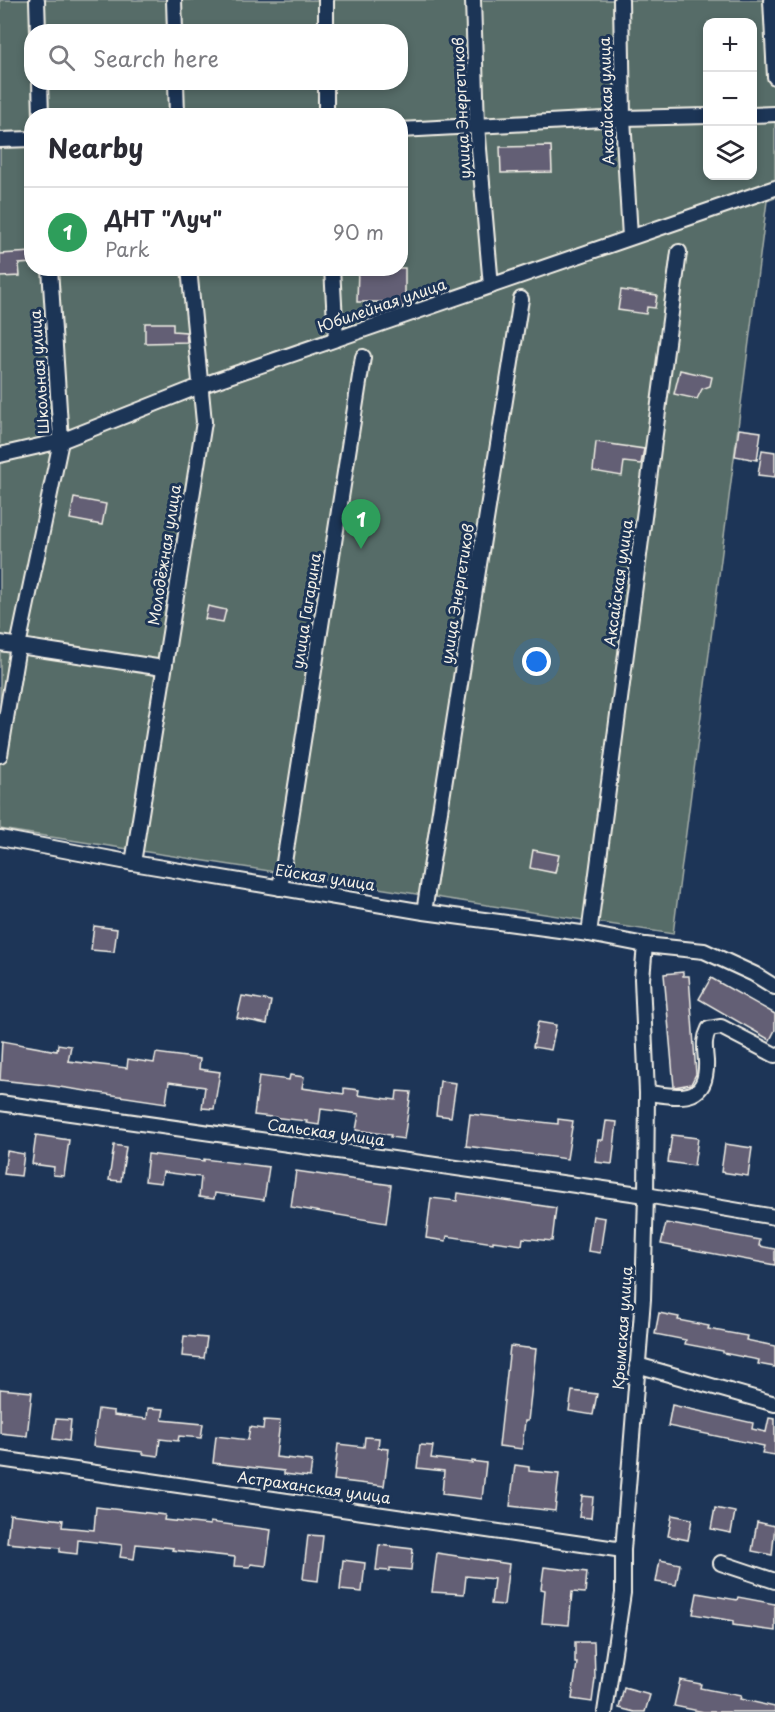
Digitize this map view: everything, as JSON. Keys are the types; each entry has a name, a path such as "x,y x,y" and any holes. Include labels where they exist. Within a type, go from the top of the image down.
{"street":[{"path":"37,0 38,24"},
{"path":"174,0 175,24"},
{"path":"326,0 326,24"},
{"name":"улица Энергетиков","path":"473,0 477,126 491,285"},
{"name":"Аксайская улица","path":"621,0 623,118 630,237"},
{"path":"771,0 775,77"},
{"path":"40,90 41,108"},
{"path":"176,90 177,108"},
{"path":"326,90 326,108"},
{"path":"757,115 775,114"},
{"path":"408,130 703,116"},
{"path":"0,140 24,139"},
{"name":"Юбилейная улица","path":"0,454 61,441 200,386 775,188"},
{"name":"Аксайская улица","path":"589,934 679,252"},
{"name":"Школьная улица","path":"0,756 18,646 61,441 51,276"},
{"name":"Молодёжная улица","path":"133,863 204,422 190,276"},
{"path":"332,276 336,339"},
{"name":"улица Энергетиков","path":"424,912 521,299"},
{"name":"улица Гагарина","path":"280,888 363,357"},
{"path":"0,644 163,668"},
{"name":"Ейская улица","path":"0,838 424,912 589,934 645,945 704,951 754,974 775,987"},
{"name":"Крымская улица","path":"605,1712 623,1593 623,1550 651,1196 642,979 645,945"},
{"path":"647,1093 687,1097 694,1094 704,1081 706,1063 703,1040 709,1029 721,1027 775,1055"},
{"name":"Сальская улица","path":"0,1103 651,1196 775,1217"},
{"path":"637,1365 775,1404"},
{"name":"Астраханская улица","path":"0,1460 623,1550"},
{"path":"721,1563 775,1581"}],"green space":[{"path":"0,0 775,0 775,198 767,201 673,934 0,829"}],"building":[{"path":"551,146 552,172 501,173 500,147"},
{"path":"24,252 24,264 19,264 20,276 0,277 0,254"},
{"path":"358,276 405,276 405,306 383,311 383,302 357,302"},
{"path":"621,290 657,295 655,308 647,307 646,314 618,310"},
{"path":"145,323 173,323 173,331 186,332 187,342 145,343"},
{"path":"680,370 712,377 710,386 702,389 697,399 674,394"},
{"path":"739,429 761,432 757,460 735,456"},
{"path":"596,442 644,449 641,464 624,462 622,476 593,471"},
{"path":"762,450 775,452 775,477 758,475"},
{"path":"74,498 106,504 102,525 70,519"},
{"path":"208,606 226,610 223,622 205,619"},
{"path":"533,850 559,855 555,873 530,868"},
{"path":"94,926 117,929 114,952 91,950"},
{"path":"683,972 683,976 689,976 696,1074 691,1084 674,1087 664,974"},
{"path":"711,978 775,1014 775,1030 770,1040 699,999"},
{"path":"242,996 271,1001 267,1024 237,1018"},
{"path":"538,1022 556,1025 551,1050 533,1047"},
{"path":"2,1041 57,1051 58,1044 71,1046 68,1061 127,1068 128,1059 154,1063 156,1053 200,1059 199,1069 220,1072 214,1109 202,1108 205,1087 169,1082 166,1103 0,1080"},
{"path":"290,1075 304,1077 302,1088 344,1094 344,1088 359,1090 358,1095 396,1100 397,1091 411,1092 404,1139 356,1130 359,1114 321,1109 319,1125 306,1123 307,1121 254,1115 259,1076 289,1080"},
{"path":"440,1081 456,1083 451,1117 436,1115"},
{"path":"470,1114 558,1124 558,1119 573,1121 567,1159 466,1146"},
{"path":"606,1121 617,1122 612,1164 595,1162 598,1140 603,1140"},
{"path":"36,1135 69,1140 64,1176 53,1175 54,1167 32,1164"},
{"path":"672,1135 698,1138 694,1166 668,1162"},
{"path":"725,1144 752,1148 748,1176 721,1172"},
{"path":"114,1145 126,1147 121,1181 109,1180"},
{"path":"7,1151 24,1154 21,1176 4,1174"},
{"path":"148,1154 269,1167 264,1200 215,1193 214,1199 199,1197 201,1177 163,1172 161,1183 145,1181"},
{"path":"296,1171 391,1185 386,1223 291,1207"},
{"path":"458,1193 556,1208 552,1241 523,1238 522,1245 447,1236 446,1241 426,1238 431,1198 457,1201"},
{"path":"593,1216 605,1218 600,1253 588,1251"},
{"path":"666,1223 760,1240 759,1246 775,1249 775,1265 661,1244"},
{"path":"659,1313 679,1317 678,1320 709,1326 708,1329 747,1336 746,1340 775,1346 775,1367 758,1364 759,1360 685,1344 686,1340 655,1334"},
{"path":"184,1336 207,1338 204,1358 182,1356"},
{"path":"510,1346 536,1349 528,1421 525,1421 522,1449 499,1446"},
{"path":"0,1389 32,1392 27,1436 0,1433"},
{"path":"572,1391 597,1394 593,1415 569,1411"},
{"path":"672,1405 753,1423 752,1429 766,1432 769,1418 775,1419 775,1455 762,1453 764,1446 668,1426"},
{"path":"148,1408 164,1409 162,1420 203,1424 201,1438 179,1436 178,1441 160,1439 158,1456 93,1446 98,1409 114,1411 114,1415 147,1419"},
{"path":"56,1419 71,1420 69,1441 53,1439"},
{"path":"264,1420 280,1421 276,1457 312,1461 310,1477 284,1474 284,1471 213,1463 216,1436 248,1440 250,1427 263,1429"},
{"path":"365,1437 379,1438 378,1448 389,1449 384,1486 334,1480 338,1444 364,1447"},
{"path":"420,1445 433,1446 431,1458 486,1463 482,1499 442,1494 444,1471 417,1468"},
{"path":"515,1465 529,1467 529,1471 559,1474 555,1511 510,1506"},
{"path":"582,1496 593,1497 591,1518 579,1517"},
{"path":"96,1507 165,1515 164,1520 210,1525 210,1522 271,1530 266,1566 251,1564 250,1567 234,1566 235,1557 136,1544 134,1559 120,1557 122,1545 78,1540 77,1554 60,1552 60,1548 7,1543 10,1514 63,1520 62,1527 94,1530"},
{"path":"715,1508 735,1512 731,1533 711,1529"},
{"path":"672,1515 692,1519 688,1540 668,1536"},
{"path":"757,1522 775,1526 772,1555 752,1551"},
{"path":"308,1535 323,1536 318,1581 303,1579"},
{"path":"379,1545 413,1549 411,1570 390,1568 390,1571 376,1570"},
{"path":"437,1553 509,1564 504,1605 491,1604 494,1579 466,1576 464,1594 432,1592"},
{"path":"343,1560 365,1563 362,1592 340,1590"},
{"path":"660,1560 680,1564 676,1585 656,1582"},
{"path":"544,1567 587,1572 585,1593 572,1592 569,1625 542,1623 545,1590 541,1589"},
{"path":"697,1593 775,1604 775,1631 733,1625 733,1621 693,1614"},
{"path":"575,1642 594,1642 595,1679 592,1702 572,1699 577,1663 575,1663"},
{"path":"680,1680 701,1684 700,1688 741,1696 740,1699 775,1707 775,1712 704,1712 674,1706"},
{"path":"624,1688 650,1695 645,1712 619,1708"}],"place":[{"name":"ДНТ \"Луч\"","path":"361,549"}]}
